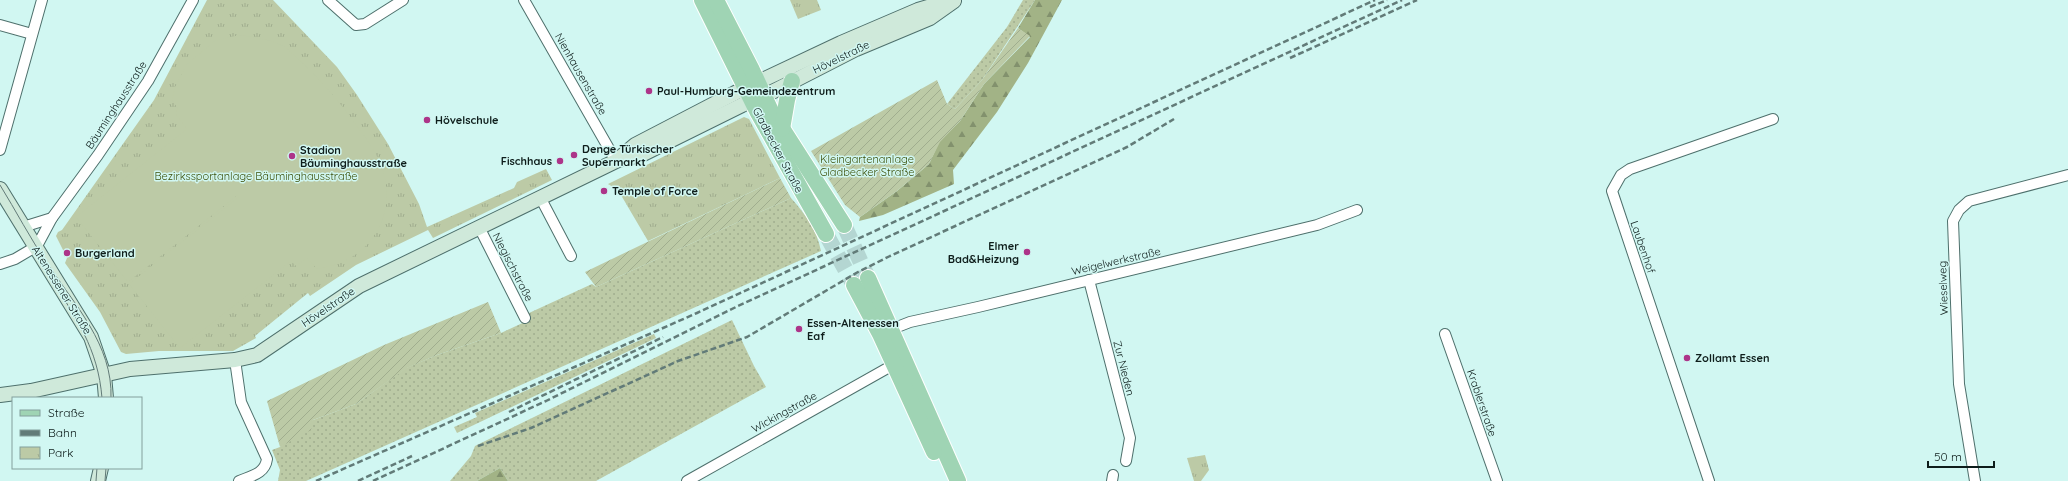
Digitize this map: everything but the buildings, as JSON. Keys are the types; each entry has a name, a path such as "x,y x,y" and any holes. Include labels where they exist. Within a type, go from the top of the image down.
{"main road":[{"name":"Gladbecker Straße","path":"702,0 755,92 826,234"},
{"name":"Gladbecker Straße","path":"716,0 755,92 782,129 844,225"},
{"name":"Hövelstraße","path":"0,396 31,391 130,369 235,360 261,352 359,286 616,161 635,145 755,92 841,43 925,7 951,0"},
{"name":"Hövelstraße","path":"755,92 792,81 856,48 930,18 956,0"},
{"path":"782,129 792,81"},
{"name":"Altenessener Straße","path":"0,189 35,248 91,336 104,375 106,397"},
{"path":"861,281 958,481"},
{"path":"886,332 893,365 948,481"},
{"path":"98,481 101,469"},
{"path":"101,469 102,481"}],"street":[{"path":"0,150 42,0"},
{"name":"Bäuminghausstraße","path":"0,264 15,260 35,248 52,218 145,85 192,0"},
{"path":"328,0 352,23 361,25 402,0"},
{"name":"Nienhausenstraße","path":"524,0 616,161"},
{"path":"0,25 32,34"},
{"name":"Laubenhof","path":"1709,481 1612,191 1621,175 1630,169 1773,118"},
{"name":"Wieselweg","path":"1975,481 1960,384 1954,221 1959,210 1969,201 2068,175"},
{"path":"540,197 571,256"},
{"name":"Weigelwerkstraße","path":"886,332 910,322 1317,225 1357,210"},
{"path":"23,227 52,218"},
{"name":"Niegischstraße","path":"479,227 525,318"},
{"name":"Zur Nieden","path":"1089,280 1130,438 1126,461"},
{"name":"Krablerstraße","path":"1445,334 1497,481"},
{"path":"235,360 241,402 267,459 265,467 260,472 239,481"},
{"name":"Wickingstraße","path":"687,481 893,365"}],"green space":[{"name":"Bezirkssportanlage Bäuminghausstraße","path":"207,0 273,0 337,67 357,95 388,144 419,204 427,227 514,188 517,182 546,169 552,180 433,238 428,230 356,265 310,296 308,293 255,336 256,338 233,351 159,351 126,354 121,352 100,312 65,263 67,258 56,236 58,232 62,230 154,100"},
{"path":"790,0 817,0 821,10 798,19"},
{"path":"1023,0 1035,0 982,80 955,109 947,104 1007,27"},
{"path":"1035,0 1062,0 1028,63 997,112 953,170 954,184 883,215 859,221 860,217 897,191 929,164 939,142 960,121 984,84 1030,37 1018,28"},
{"name":"Kleingartenanlage Gladbecker Straße","path":"1018,28 1030,36 984,84 960,121 940,142 929,164 897,191 860,217 845,205 811,151 937,80 947,104 955,109 982,80"},
{"name":"Bezirkssportanlage Bäuminghausstraße","path":"239,35 267,40 283,46 310,70 334,96 366,138 376,154 383,171 387,199 380,226 364,248 353,256 337,264 317,269 307,258 296,266 291,261 180,348 129,284 240,196 239,194 128,282 76,217 187,129 175,113 178,109 172,100 175,87 187,64 215,41"},
{"path":"744,117 749,119 780,178 648,241 618,190 608,184"},
{"path":"780,178 791,198 596,287 585,272"},
{"path":"791,198 814,229 821,251 306,481 278,481 280,470 272,450 280,447 313,420 356,404 406,368 437,355 501,333 529,320 529,313 592,284 596,287"},
{"path":"488,302 501,333 437,355 407,368 356,404 313,420 311,430 280,447 267,401 384,345"},
{"path":"732,320 766,387 596,481 508,481 500,468 477,481 450,481 471,456 475,446"},
{"path":"654,334 656,338 457,433 454,427 477,417 475,413"},
{"path":"1205,455 1209,470 1201,481 1194,481 1187,458"},
{"path":"500,468 508,481 477,481"}],"tunnel":[{"path":"844,225 868,278"},
{"path":"826,234 854,285"}],"tram line":[{"path":"0,185 35,244 80,310 99,343 106,360 110,379 111,397"},
{"path":"50,277 77,320 91,349 100,380 102,397"},
{"path":"96,481 97,469"},
{"path":"105,481 106,469"}],"railway":[{"path":"316,481 697,313 1375,0"},
{"path":"1370,7 1387,0"},
{"path":"373,481 546,401 738,306 1402,0"},
{"path":"1290,58 1417,0"},
{"path":"478,446 531,428 678,361 747,337 858,272 1127,147 1174,119"},
{"path":"509,412 663,337"},
{"path":"358,481 412,456"}],"place":[{"name":"Paul-Humburg-Gemeindezentrum","path":"649,91"},
{"name":"Hövelschule","path":"427,120"},
{"name":"Denge Türkischer Supermarkt","path":"574,155"},
{"name":"Stadion Bäuminghausstraße","path":"292,156"},
{"name":"Fischhaus","path":"560,161"},
{"name":"Temple of Force","path":"604,191"},
{"name":"Elmer Bad&Heizung","path":"1027,252"},
{"name":"Burgerland","path":"67,253"},
{"name":"Essen-Altenessen Eaf","path":"799,329"},
{"name":"Zollamt Essen","path":"1687,358"}]}
